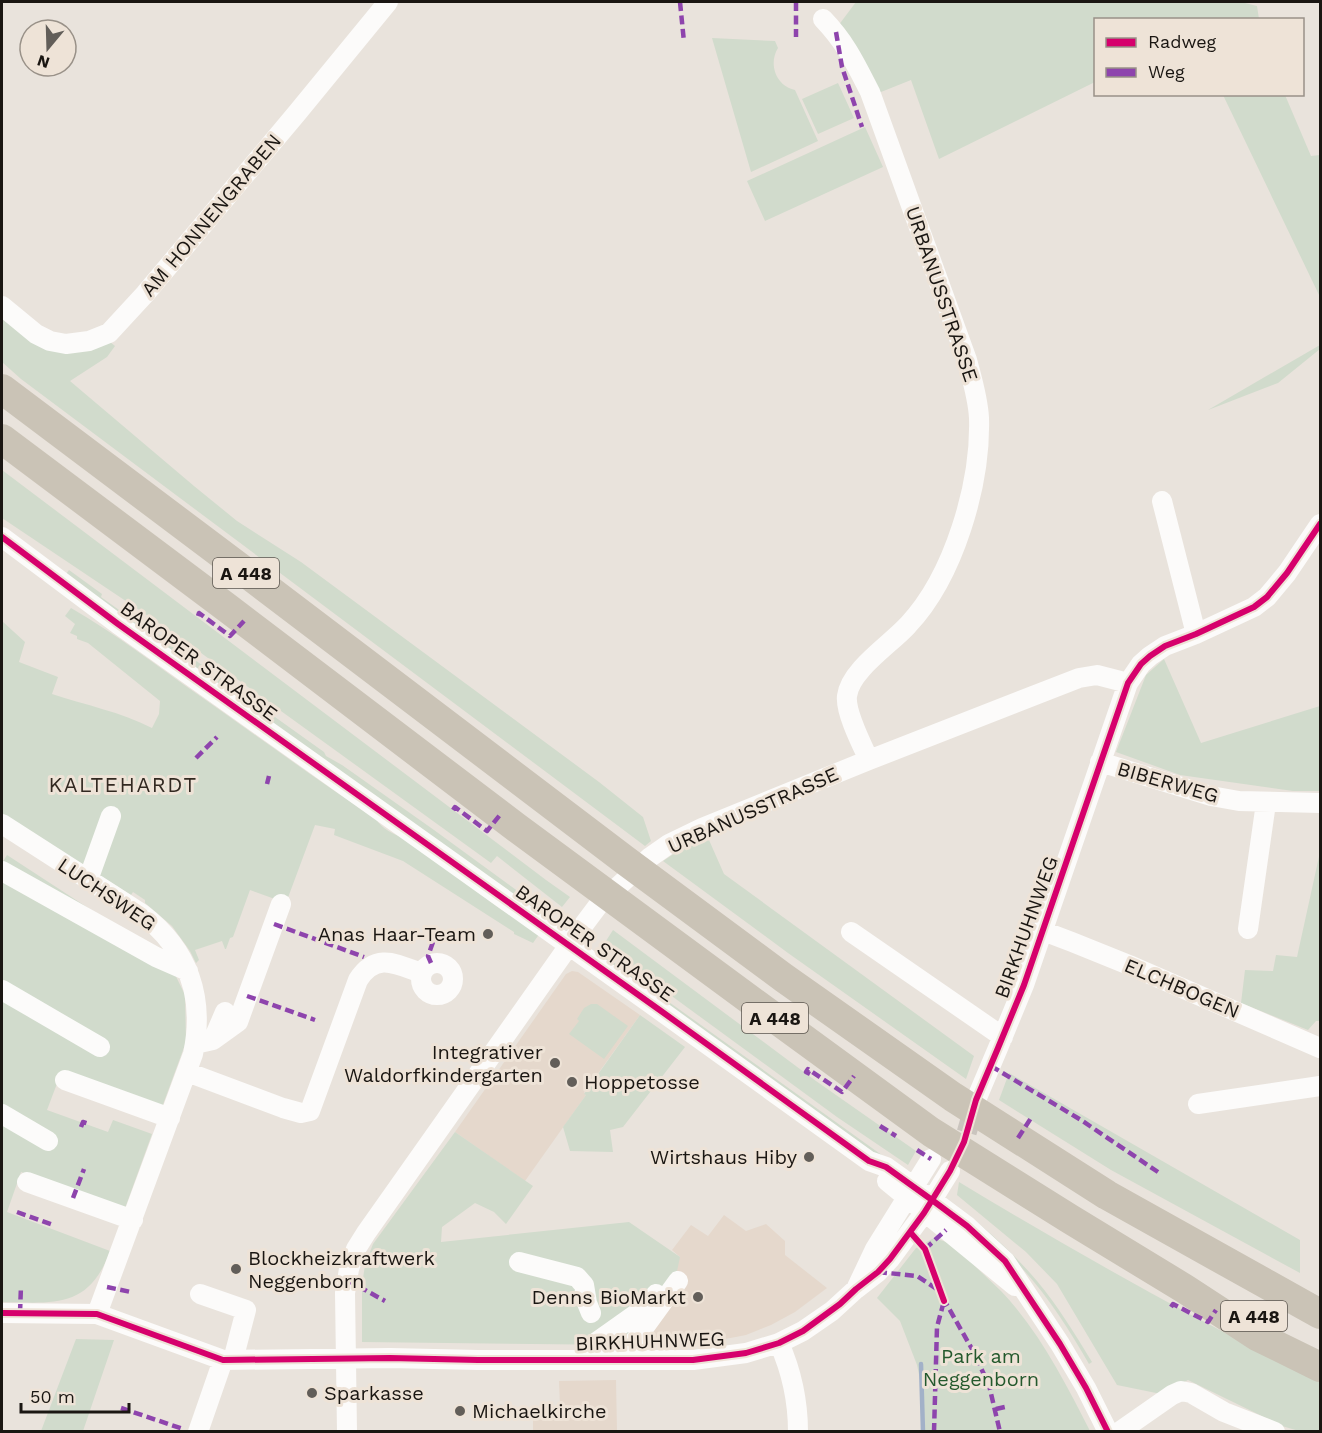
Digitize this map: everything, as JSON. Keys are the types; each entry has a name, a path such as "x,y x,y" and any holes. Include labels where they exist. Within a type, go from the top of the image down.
{"highway":[{"name":"A 448","path":"2,389 784,978 1107,1195 1320,1314"},
{"name":"A 448","path":"2,439 609,895 931,1146 961,1165 1185,1289 1263,1320 1320,1349"},
{"path":"1244,1273 1320,1302"},
{"path":"1185,1289 1257,1336 1320,1367"}],"street":[{"name":"AM HONNENGRABEN","path":"2,306 36,334 50,341 66,344 89,341 109,333 145,294 282,132 388,2"},
{"name":"URBANUSSTRASSE","path":"823,19 836,32 851,54 870,92 964,350 977,399 979,417 975,475 957,540 944,574 930,599 914,619 858,672 846,697 847,708 869,760"},
{"path":"1162,501 1196,634"},
{"path":"1128,683 1141,664 1165,646 1254,607 1267,597 1287,573 1320,524"},
{"name":"BAROPER STRASSE","path":"2,537 128,631 869,1161 886,1167 910,1192 1027,1296 1060,1344 1108,1431"},
{"name":"URBANUSSTRASSE","path":"347,1431 345,1293 349,1269 356,1249 600,903 649,858 669,844 702,828 1079,678 1097,675 1128,683"},
{"name":"BIBERWEG","path":"1128,683 1100,762 1211,796 1266,803 1320,803"},
{"name":"BIRKHUHNWEG","path":"973,1106 1003,1037 1100,762"},
{"path":"1248,929 1266,803"},
{"path":"88,880 111,816"},
{"name":"LUCHSWEG","path":"5,833 88,880 156,924 170,941 188,971 204,1042 187,1072 97,1314"},
{"path":"2,871 156,957 188,971"},
{"path":"204,1042 238,1022 281,904"},
{"name":"ELCHBOGEN","path":"1042,931 1129,965 1320,1048"},
{"path":"851,932 1003,1037"},
{"path":"187,1072 283,1108 301,1113 310,1111 358,980 363,973 375,964 389,962 421,973"},
{"path":"2,990 100,1047"},
{"path":"204,1042 225,1012"},
{"path":"65,1080 170,1118"},
{"path":"1198,1104 1320,1086"},
{"path":"2,1114 48,1141"},
{"name":"BIRKHUHNWEG","path":"856,1289 875,1249 910,1192 931,1146"},
{"name":"BIRKHUHNWEG","path":"228,1360 693,1360 746,1353 779,1343 816,1322 879,1272 961,1165"},
{"path":"27,1182 133,1220"},
{"path":"519,1262 577,1277 584,1285 586,1303 591,1313"},
{"path":"634,1360 633,1343 678,1281"},
{"path":"591,1346 646,1307 657,1292"},
{"path":"198,1431 246,1310 200,1294"},
{"path":"2,1313 97,1314 228,1360"},
{"path":"779,1343 795,1392 798,1431"},
{"path":"1119,1431 1181,1391 1191,1393 1224,1412 1275,1431"}],"shaded area":[{"name":"Integrativer Waldorfkindergarten","path":"572,971 578,972 640,1015 525,1181 455,1132 566,974"},
{"path":"724,1215 746,1231 766,1224 785,1241 785,1255 827,1288 795,1312 746,1335 720,1340 627,1345 680,1257 672,1250 691,1225 708,1236"},
{"path":"616,1380 617,1431 533,1431 533,1407 560,1406 559,1381"}],"green space":[{"path":"856,2 1241,2 1257,6 1259,18 1094,18 1094,82 939,159 911,80 876,94 838,26"},
{"path":"712,38 775,41 778,48 774,61 776,74 783,84 795,90 818,141 751,172"},
{"path":"838,83 854,118 818,134 802,99"},
{"path":"1223,96 1285,96 1311,156 1320,155 1320,297"},
{"path":"865,127 883,167 765,221 747,181"},
{"path":"2,314 26,337 110,342 115,346 107,357 70,381 237,521 301,562 599,782 643,817 651,841 645,846 21,379 2,362"},
{"path":"1320,345 1320,349 1278,383 1208,410"},
{"path":"2,470 570,897 562,907 497,856 491,863 172,632 2,518"},
{"path":"69,570 102,594 101,597 140,625 143,623 324,752 326,756 434,830 551,917 548,921 297,743 66,574"},
{"path":"71,608 136,650 376,819 388,831 404,838 499,908 540,933 533,943 514,934 403,861 334,835 335,829 315,825 286,903 250,890 233,937 230,938 226,949 222,941 195,950 199,960 196,963 172,926 145,903 145,900 133,892 131,895 2,813 2,621 25,642 19,662 58,677 52,694 115,713 152,728 159,714 160,701 88,643 77,639 77,636 70,633 75,624 65,616"},
{"path":"1164,659 1201,743 1320,706 1320,791 1293,791 1180,775 1116,752 1146,675"},
{"path":"709,840 724,874 974,1056 966,1079 663,861 681,849"},
{"path":"1320,852 1320,1021 1316,1021 1308,1030 1241,1003 1245,970 1273,971 1276,955 1297,957"},
{"path":"7,855 168,960 185,995 186,1042 161,1110 61,1073 47,1110 108,1132 113,1120 152,1134 124,1211 21,1172 7,1212 110,1251 92,1284 68,1299 53,1302 2,1302 2,863"},
{"path":"613,930 816,1081 916,1151 908,1165 837,1117 613,953 604,944"},
{"path":"598,951 897,1166 890,1164 595,955"},
{"path":"597,1004 628,1026 604,1059 569,1034 579,1021 577,1019 584,1008"},
{"path":"640,1015 685,1047 623,1127 610,1130 613,1152 570,1151 563,1127"},
{"path":"1009,1073 1300,1240 1300,1273 1111,1170 999,1100"},
{"path":"455,1132 533,1186 506,1224 494,1212 475,1203 442,1227 441,1242 629,1222 680,1257 676,1276 627,1345 362,1342 362,1285 365,1265 373,1244"},
{"path":"959,1182 1138,1286 1320,1381 1320,1431 1299,1431 1282,1426 1188,1380 1161,1394 1117,1385 1057,1284 1026,1252 957,1195"},
{"path":"967,1214 986,1229 1037,1281 1059,1310 1092,1362 1089,1364 1074,1338 1030,1277 965,1216"},
{"name":"Park am Neggenborn","path":"932,1239 946,1242 963,1253 1015,1306 1050,1358 1090,1431 925,1431 923,1394 917,1365 900,1321 877,1298 916,1248"},
{"path":"76,1339 114,1340 83,1431 41,1431"}],"waterway":[{"path":"921,1364 923,1432"}],"tunnel":[{"path":"955,1160 964,1142 976,1100"}],"marked path":[{"path":"680,2 684,42"},
{"path":"796,2 796,37"},
{"path":"836,32 842,67 862,127"},
{"path":"198,616 199,613 230,636 244,621"},
{"path":"196,758 217,737"},
{"path":"267,784 269,776"},
{"path":"453,810 455,807 487,831 500,815"},
{"path":"274,924 364,957"},
{"path":"431,963 428,956 433,942"},
{"path":"247,996 315,1020"},
{"path":"991,1066 1081,1120 1158,1172"},
{"path":"810,1074 806,1072 808,1069 842,1092 854,1076"},
{"path":"1018,1138 1030,1117"},
{"path":"81,1127 83,1122 89,1124"},
{"path":"880,1126 896,1136"},
{"path":"917,1150 931,1159"},
{"path":"73,1198 84,1169"},
{"path":"17,1212 53,1225"},
{"path":"925,1249 946,1230"},
{"path":"878,1272 917,1276 940,1291"},
{"path":"347,1280 385,1301"},
{"path":"20,1313 21,1286"},
{"path":"107,1287 131,1292"},
{"path":"943,1298 989,1385 1000,1432"},
{"path":"934,1432 937,1327 944,1301"},
{"path":"1171,1307 1173,1304 1208,1322 1216,1310"},
{"path":"996,1409 1009,1406"},
{"path":"121,1408 183,1429"}],"cycle path":[{"path":"2,1313 97,1314 223,1360 390,1358 693,1360 746,1353 779,1343 803,1331 840,1304 890,1259 924,1213 950,1171 964,1142 976,1100 1024,985 1128,683 1141,664 1165,646 1254,607 1267,597 1287,573 1320,524"},
{"path":"2,537 118,624 869,1161 886,1167 967,1226 1005,1261 1060,1344 1108,1432"},
{"path":"910,1232 925,1249 944,1301"}],"place":[{"name":"Anas Haar-Team","path":"488,934"},
{"name":"Integrativer Waldorfkindergarten","path":"555,1063"},
{"name":"Hoppetosse","path":"572,1082"},
{"name":"Wirtshaus Hiby","path":"809,1157"},
{"name":"Blockheizkraftwerk Neggenborn","path":"236,1269"},
{"name":"Denns BioMarkt","path":"698,1297"},
{"name":"Sparkasse","path":"312,1393"},
{"name":"Michaelkirche","path":"460,1411"}],"district":[{"name":"KALTEHARDT","path":"123,784"}]}
